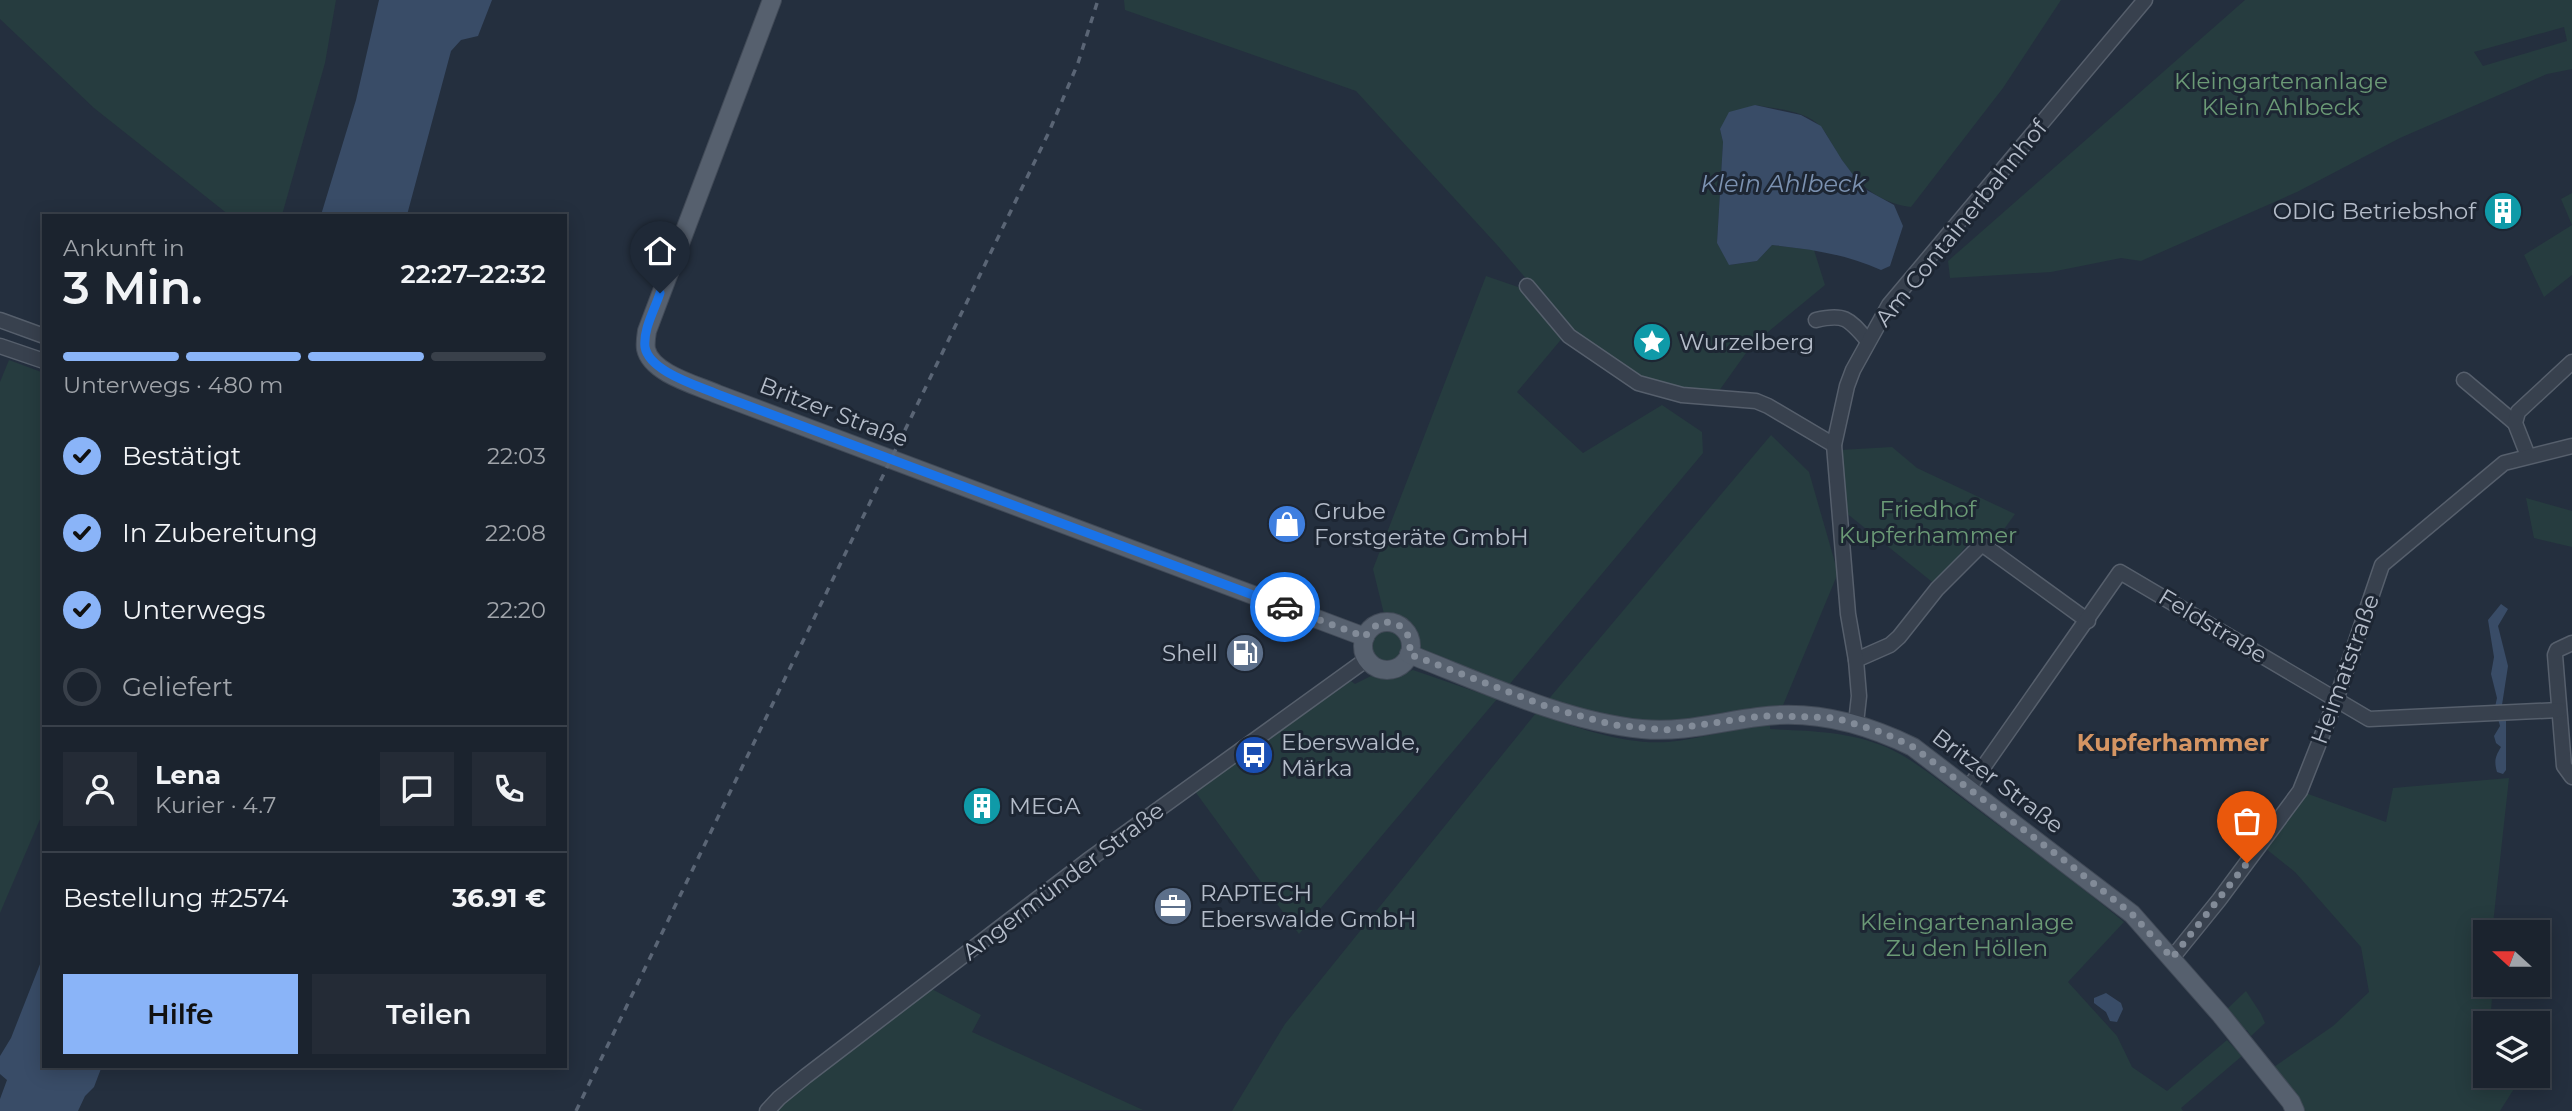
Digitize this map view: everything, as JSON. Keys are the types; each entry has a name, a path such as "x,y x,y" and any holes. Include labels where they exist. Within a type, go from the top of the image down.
{"main road":[{"name":"Britzer Straße","path":"772,0 647,331 645,347 650,359 659,368 717,394 1365,637"},
{"path":"1382,622 1394,623 1408,635 1409,654 1400,666 1386,670 1372,665 1363,648 1365,637 1375,625 1382,622"},
{"name":"Britzer Straße","path":"1409,654 1551,708 1614,725 1665,730 1761,716 1836,718 1884,733 1913,747 2132,914 2265,1068 2295,1111"}],"street":[{"name":"Am Containerbahnhof","path":"1856,723 1859,696 1848,614 1835,445 1847,386 1889,305 2145,0"},
{"path":"1527,286 1569,336 1638,383 1682,396 1756,401 1835,445"},
{"path":"1815,320 1833,316 1850,320 1868,341"},
{"path":"0,320 42,335"},
{"path":"0,346 42,360"},
{"path":"2515,422 2518,412 2572,362"},
{"path":"2465,380 2515,422 2528,456"},
{"name":"Heimatstraße","path":"2172,958 2301,790 2336,700 2382,565 2504,463 2572,446"},
{"path":"1856,660 1890,645 1937,589 1982,544 2088,621"},
{"name":"Feldstraße","path":"1968,789 2120,572 2368,719 2559,710"},
{"path":"2572,643 2557,650 2555,655 2564,766 2572,777"},
{"name":"Angermünder Straße","path":"767,1111 806,1076 1087,861 1367,659"}],"green space":[{"path":"0,0 336,0 325,63 282,214 228,214 94,108 0,19"},
{"path":"1124,0 2061,0 2003,88 1911,207 1886,200 1858,181 1821,127 1807,117 1755,105 1720,129 1723,142 1717,243 1730,265 1757,261 1772,245 1814,250 1825,285 1751,346 1716,395 1682,391 1641,378 1572,332 1498,246 1356,91 1125,10"},
{"name":"Kleingartenanlage Klein Ahlbeck","path":"2245,0 2572,0 2572,69 2547,74 2400,138 2297,192 2141,261 2121,258 2051,272 1950,278 1948,261","holes":["2564,27 2567,41 2483,66 2474,52"]},
{"path":"2572,193 2572,225 2561,199"},
{"path":"2572,225 2572,275 2544,297 2524,255"},
{"path":"1486,276 1521,288 1564,336 1517,392 1583,453 1662,405 1702,432 1703,453 1508,686 1421,650 1404,625 1384,614 1373,569"},
{"path":"9,360 42,372 42,815 0,913 0,382"},
{"path":"1771,435 1809,472 1838,573 1781,710 1688,723 1639,724 1547,701"},
{"name":"Friedhof Kupferhammer","path":"1892,447 1917,468 2015,514 1994,543 1976,533 1936,585 1845,512 1840,450"},
{"path":"2526,498 2572,511 2572,547 2534,538"},
{"path":"1386,630 1397,635 1402,646 1397,657 1386,662 1375,657 1370,646 1375,635"},
{"path":"1413,670 1497,699 1299,934 1194,790 1237,761 1248,761 1261,753 1265,742 1351,681 1355,684 1371,676 1391,678"},
{"name":"Kleingartenanlage Zu den Höllen","path":"1536,713 1584,730 1635,741 1668,742 1770,725 1770,729 1843,735 1886,747 1930,774 2124,922 2068,982 2117,1036 2132,1067 2167,1091 2227,1040 2242,1056 2181,1108 2183,1111 1232,1111 1285,1024"},
{"path":"2509,778 2493,920 2473,920 2473,998 2492,998 2491,1011 2473,1011 2473,1088 2514,1088 2500,1111 2304,1111 2271,1069 2333,1026 2369,992 2361,947 2295,872 2260,844 2300,791 2386,822 2393,788"},
{"path":"928,987 981,1015 972,1032 1143,1110 767,1111"},
{"path":"2246,991 2265,1023 2251,1036 2247,1030 2240,1030 2225,1011"}],"water":[{"path":"379,0 492,0 478,36 461,40 451,51 407,214 321,214 356,100"},
{"name":"Klein Ahlbeck","path":"1755,105 1801,115 1821,126 1863,188 1894,205 1903,226 1890,266 1881,270 1828,253 1772,245 1757,261 1729,265 1717,243 1723,142 1720,129 1729,112"},
{"path":"2501,604 2508,609 2498,626 2508,666 2502,705 2506,720 2506,770 2503,774 2497,772 2496,765 2496,756 2501,747 2494,736 2500,726 2491,674 2494,657 2488,620"},
{"path":"42,959 42,1068 101,1068 94,1087 85,1096 78,1111 0,1111 0,1099 7,1080 0,1074 0,1056 11,1038"},
{"path":"2106,993 2121,1003 2123,1009 2117,1022 2110,1021 2106,1012 2094,1003 2094,998"}],"railway":[{"path":"576,1111 1049,132 1078,63 1098,0"}],"way so far":[{"path":"1285,607 1365,637 1375,625 1382,622 1394,623 1408,635 1411,648 1409,654 1584,719 1665,730 1761,716 1836,718 1884,733 1913,747 2064,860 2132,914 2172,958 2247,863"}],"place":[{"name":"ODIG Betriebshof","path":"2503,211"},
{"name":"Wurzelberg","path":"1652,342"},
{"name":"Grube Forstgeräte GmbH","path":"1287,524"},
{"name":"Shell","path":"1245,653"},
{"name":"Eberswalde, Märka","path":"1254,755"},
{"name":"MEGA","path":"982,806"},
{"name":"RAPTECH Eberswalde GmbH","path":"1173,906"}],"district":[{"name":"Kupferhammer","path":"2173,742"}],"route":[{"path":"660,293 647,331 645,347 650,359 659,368 717,394 1285,607"}]}
